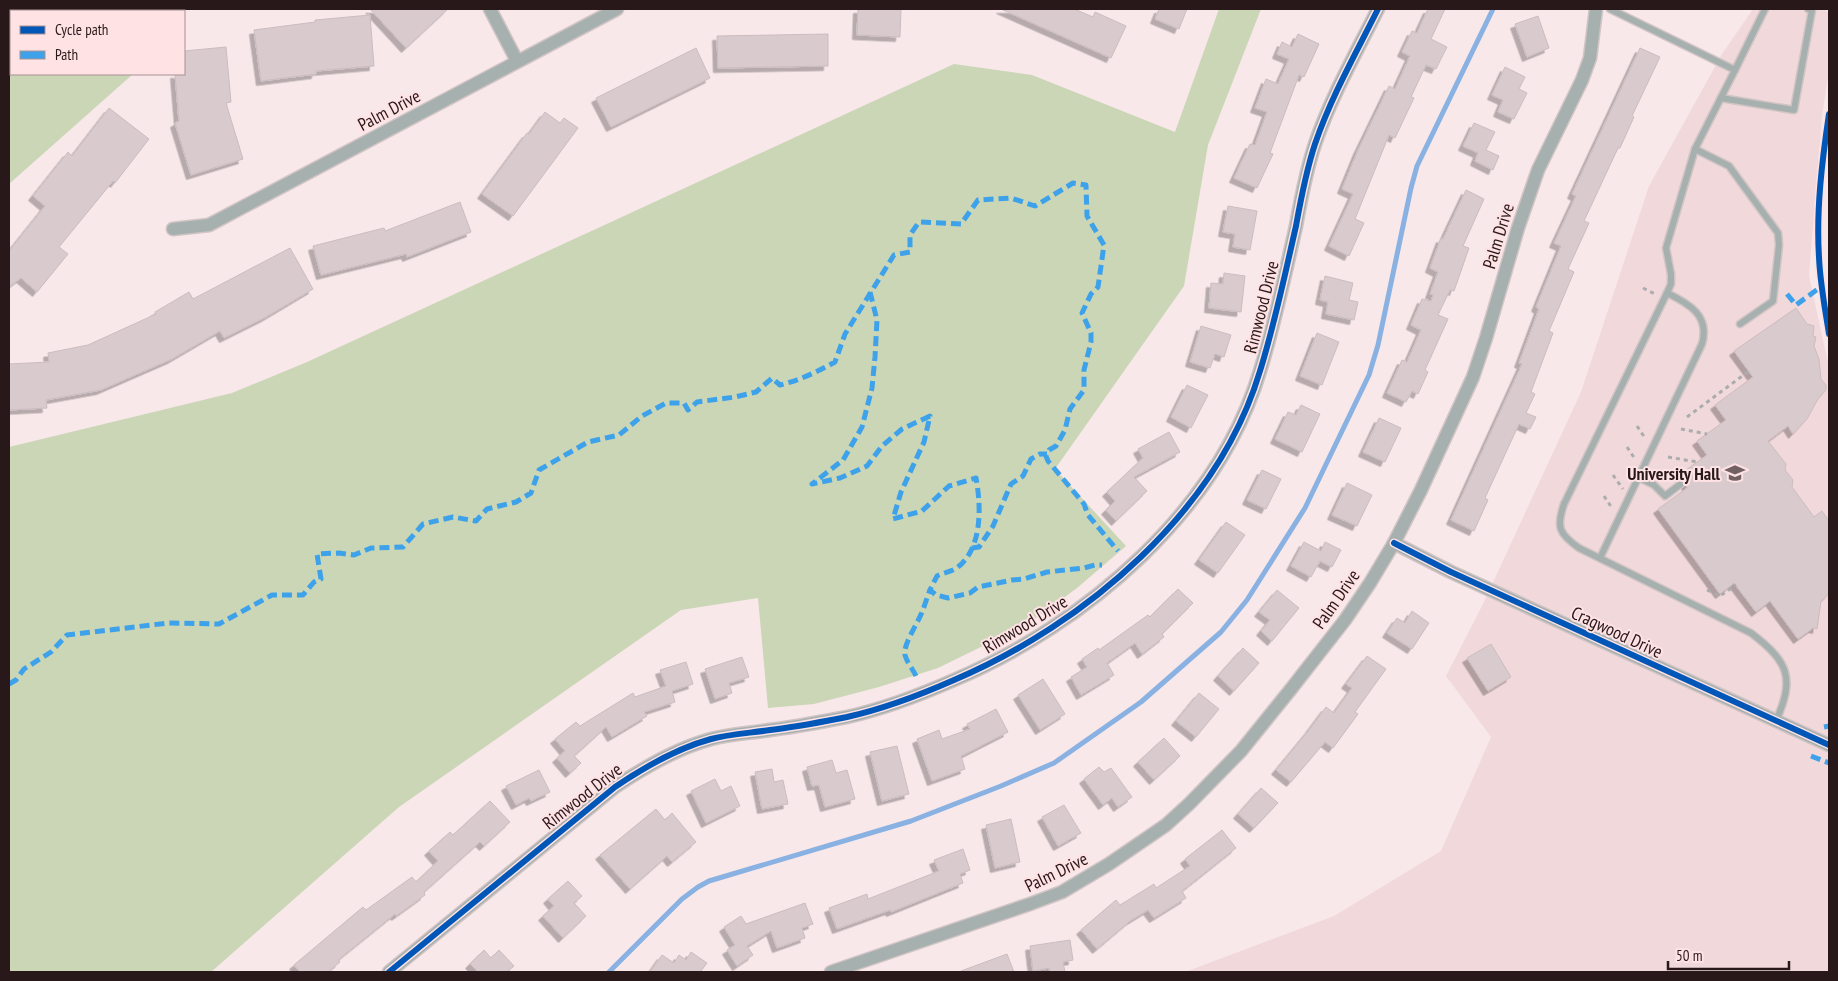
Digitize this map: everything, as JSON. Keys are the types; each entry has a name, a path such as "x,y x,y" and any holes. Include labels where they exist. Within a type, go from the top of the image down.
{"street":[{"path":"490,9 517,61"},
{"name":"Palm Drive","path":"173,229 209,225 617,9"},
{"name":"Rimwood Drive","path":"389,972 615,787 636,772 709,740 804,726 875,710 953,680 984,666 1056,625 1088,603 1133,564 1201,490 1246,408 1269,342 1315,144 1336,93 1378,9"},
{"name":"Palm Drive","path":"831,972 1062,892 1116,860 1166,825 1215,779 1291,689 1345,620 1394,543 1421,490 1473,377 1518,228 1538,170 1582,80 1590,58 1596,9"},
{"name":"Cragwood Drive","path":"1394,543 1451,572 1829,746"}],"lane":[{"path":"1610,9 1735,70"},
{"path":"1765,9 1695,149 1666,248 1671,274 1671,284 1668,293 1564,504 1559,523 1565,538 1578,548 1751,633 1764,644 1781,664 1788,678 1785,698 1776,721"},
{"path":"1721,98 1794,110 1812,10 1808,9"},
{"path":"1695,149 1729,166 1778,233 1780,245 1773,301 1740,324"},
{"path":"1600,558 1702,344 1704,327 1700,318 1682,300 1668,293"},
{"path":"1638,477 1654,485 1665,496 1682,484"}],"path":[{"path":"1687,418 1749,371"},
{"path":"1681,429 1707,434"},
{"path":"1668,457 1697,462"},
{"path":"1707,590 1720,596 1736,585"}],"shaded area":[{"path":"1753,9 1825,9 1829,14 1829,70 1822,116 1809,276 1829,367 1829,972 1185,972 1334,916 1441,851 1491,737 1446,676 1483,604 1581,392 1649,186 1722,54"}],"green space":[{"path":"9,9 181,9 10,10 10,75 132,75 9,184"},
{"path":"1219,9 1261,9 1208,145 1184,286 1055,469 1126,546 1077,588 1039,616 938,668 879,687 814,704 768,708 758,598 681,610 399,807 211,972 9,972 9,447 232,393 307,362 954,64 1032,75 1175,132"}],"building":[{"path":"370,9 448,9 406,48"},
{"path":"858,9 901,9 900,37 857,35"},
{"path":"1001,9 1074,9 1093,17 1095,12 1126,26 1111,58"},
{"path":"1159,9 1187,9 1179,29 1155,19"},
{"path":"1428,9 1445,9 1431,39 1447,47 1436,69 1426,65 1411,97 1414,98 1395,138 1389,135 1355,219 1364,223 1349,256 1329,246 1353,194 1342,189 1358,150 1389,86 1395,89 1410,56 1402,52 1412,31 1417,33"},
{"path":"370,15 374,66 316,71 316,74 261,81 254,30 315,22 315,20"},
{"path":"1538,16 1549,48 1527,57 1515,24"},
{"path":"828,34 828,66 718,68 717,36"},
{"path":"1298,34 1319,44 1304,77 1299,75 1270,153 1273,154 1257,188 1234,178 1250,144 1255,145 1267,112 1255,108 1266,79 1278,84 1289,59 1277,54 1282,42 1292,47"},
{"path":"226,47 231,102 226,103 243,159 191,175 175,123 179,121 175,75 185,75 185,51"},
{"path":"696,48 710,78 611,127 596,98"},
{"path":"1640,48 1660,57 1632,116 1634,117 1620,148 1618,148 1584,221 1589,223 1568,269 1574,272 1549,331 1553,333 1531,392 1535,394 1526,413 1536,417 1530,429 1519,424 1485,498 1488,500 1474,531 1451,520 1522,364 1519,363 1539,309 1536,307 1561,246 1554,243 1576,196 1572,194"},
{"path":"1505,67 1525,77 1519,89 1527,93 1514,119 1498,112 1503,100 1492,95"},
{"path":"109,108 149,139 115,183 113,181 59,247 68,254 37,292 21,278 9,287 9,251 45,206 33,196 68,152 72,156"},
{"path":"545,112 560,123 564,118 578,128 513,216 482,194"},
{"path":"1474,123 1495,132 1486,150 1499,156 1493,170 1475,161 1478,153 1463,146"},
{"path":"1466,190 1484,199 1463,246 1469,248 1454,291 1450,290 1438,315 1448,319 1425,370 1428,372 1418,394 1412,391 1406,402 1387,393 1402,360 1407,362 1421,330 1411,325 1422,299 1431,301 1433,295 1430,294 1438,272 1430,268 1441,238 1443,239"},
{"path":"460,202 471,232 407,257 406,254 321,275 313,246 384,228 385,231"},
{"path":"1228,206 1257,211 1250,250 1233,247 1235,234 1223,232"},
{"path":"290,248 313,289 266,317 224,338 220,331 172,359 101,390 46,400 47,408 9,410 9,364 49,362 48,353 88,345 156,314 155,312 189,292 193,299"},
{"path":"1224,273 1245,276 1241,312 1209,308 1211,283 1223,284"},
{"path":"1325,276 1353,283 1349,300 1358,302 1354,320 1326,314 1328,302 1320,300"},
{"name":"University Hall","path":"1796,308 1807,324 1814,326 1813,336 1816,337 1814,346 1819,359 1821,379 1826,385 1826,390 1818,399 1807,419 1793,434 1788,426 1768,441 1786,464 1785,470 1793,480 1792,487 1814,517 1822,511 1829,521 1829,594 1821,601 1817,629 1813,628 1798,639 1770,601 1756,612 1734,583 1720,594 1658,509 1687,488 1686,480 1679,475 1707,455 1697,441 1726,420 1715,405 1753,377 1734,351"},
{"path":"1201,326 1231,335 1224,357 1215,354 1210,368 1190,362"},
{"path":"1317,333 1339,342 1322,385 1300,376"},
{"path":"1187,385 1208,395 1191,428 1171,417"},
{"path":"1301,405 1320,414 1302,452 1275,439 1288,412 1296,415"},
{"path":"1379,418 1401,428 1385,462 1363,452"},
{"path":"1169,432 1180,452 1134,477 1147,491 1116,521 1106,510 1115,501 1107,492 1143,458 1138,449"},
{"path":"1262,470 1281,479 1266,509 1247,500"},
{"path":"1347,483 1372,495 1357,526 1332,515"},
{"path":"1226,522 1245,535 1218,573 1199,560"},
{"path":"1304,542 1321,551 1325,542 1341,550 1332,567 1320,561 1311,577 1291,566"},
{"path":"1178,589 1193,603 1162,634 1164,637 1142,654 1135,643 1107,663 1114,675 1081,695 1071,677 1087,667 1082,659 1098,648 1099,650 1148,615 1150,617"},
{"path":"1277,590 1299,608 1272,641 1261,631 1270,620 1259,612"},
{"path":"1412,611 1429,623 1412,649 1387,633 1397,618 1405,623"},
{"path":"1491,644 1511,677 1488,691 1467,658"},
{"path":"1243,648 1259,663 1234,691 1218,676"},
{"path":"1367,656 1386,669 1355,712 1358,714 1333,748 1325,742 1291,782 1276,770 1326,707 1334,713 1352,688 1346,684"},
{"path":"742,657 749,677 729,683 732,693 715,699 705,669"},
{"path":"686,662 693,684 672,691 675,702 644,712 647,716 612,737 606,727 574,756 581,763 570,773 557,758 565,751 555,739 576,722 580,726 633,693 635,697 666,686 660,670"},
{"path":"1043,679 1065,714 1040,730 1018,695"},
{"path":"1199,693 1219,709 1196,737 1176,721"},
{"path":"996,709 1008,732 961,756 965,769 932,781 917,739 939,730 942,739 970,729 967,724"},
{"path":"1164,738 1180,756 1154,780 1138,762"},
{"path":"897,746 909,794 882,801 870,752"},
{"path":"832,760 836,773 847,770 855,799 825,807 819,785 812,786 807,767"},
{"path":"1099,767 1104,772 1111,768 1132,797 1118,807 1112,798 1103,805 1084,779"},
{"path":"772,769 774,782 783,780 788,804 762,809 755,772"},
{"path":"539,770 550,792 531,801 529,798 516,805 506,786"},
{"path":"715,779 721,791 731,786 740,806 706,823 691,791"},
{"path":"1261,788 1278,803 1254,828 1238,814"},
{"path":"490,801 510,822 484,846 480,842 424,892 425,895 396,916 395,914 338,960 340,962 328,972 300,972 294,965 363,907 366,910 412,877 416,882 438,861 429,851 450,832 453,835"},
{"path":"1064,805 1081,833 1058,846 1042,817"},
{"path":"656,809 665,820 672,813 696,842 672,862 667,856 630,889 600,855"},
{"path":"1011,819 1020,862 995,868 986,825"},
{"path":"1222,830 1236,848 1182,891 1186,898 1154,918 1148,910 1130,921 1097,949 1081,930 1116,900 1120,905 1154,884 1156,888 1190,866 1185,859"},
{"path":"963,849 970,870 960,874 963,883 891,912 890,910 837,929 829,908 867,894 868,899 939,871 934,860"},
{"path":"568,881 582,896 574,903 586,916 563,938 543,916 554,906 548,899"},
{"path":"805,903 813,924 802,928 805,938 777,948 771,931 747,946 753,955 737,966 727,950 735,945 724,927 741,916 746,924"},
{"path":"1070,940 1073,960 1063,962 1065,972 1050,972 1049,968 1033,971 1030,946"},
{"path":"484,950 491,958 499,950 514,966 507,972 476,972 470,964"},
{"path":"691,952 707,963 701,971 703,972 650,972 662,955 674,963 679,955 686,960"},
{"path":"1007,954 1014,972 961,971"}],"waterway":[{"path":"609,972 682,899 709,881 911,821 1054,763 1141,702 1221,632 1247,600 1305,508 1369,375 1378,345 1417,166 1493,9"}],"marked path":[{"path":"9,684 16,680 24,669 51,652 67,635 168,623 219,624 272,595 303,595 314,582 321,579 317,554 339,553 354,555 371,548 403,547 423,524 453,517 476,521 487,509 516,502 531,493 539,470 588,442 619,435 642,416 666,403 684,403 688,410 697,402 756,392 772,378 780,385 815,372 835,362 845,334 894,255 910,252 910,235 919,222 961,224 978,200 1011,198 1035,206 1073,183 1086,185 1087,216 1104,245 1098,287 1091,294 1082,313 1091,333 1091,342 1084,370 1084,390 1070,409 1065,430 1056,446 1049,450 1046,456 1048,461 1084,504 1088,515 1118,551"},
{"path":"1787,294 1796,305 1822,286"},
{"path":"870,292 877,320 875,357 872,388 862,427 843,460 812,484 840,478 867,466 882,446 902,429 930,416 924,442 901,492 893,519 922,511 949,486 976,478 979,500 978,525 972,548 966,559 956,569 937,576 930,590 936,595 948,598 970,593 978,587 1024,579 1047,572 1102,565"},
{"path":"972,548 979,547 993,526 1011,484 1023,476 1031,459 1040,454 1047,454"},
{"path":"916,676 906,658 905,650 930,590"},
{"path":"1824,727 1829,726"},
{"path":"1811,756 1829,763"}],"cycle path":[{"path":"389,972 615,787 649,766 674,753 711,739 799,726 861,714 941,686 1003,656 1052,628 1098,595 1141,557 1180,516 1213,470 1240,422 1260,371 1280,298 1306,174 1315,144 1336,92 1378,9"},
{"path":"1829,114 1820,186 1818,221 1820,276 1829,334"},
{"path":"1394,543 1451,572 1829,745"}],"place":[{"name":"University Hall","path":"1735,473"}]}
